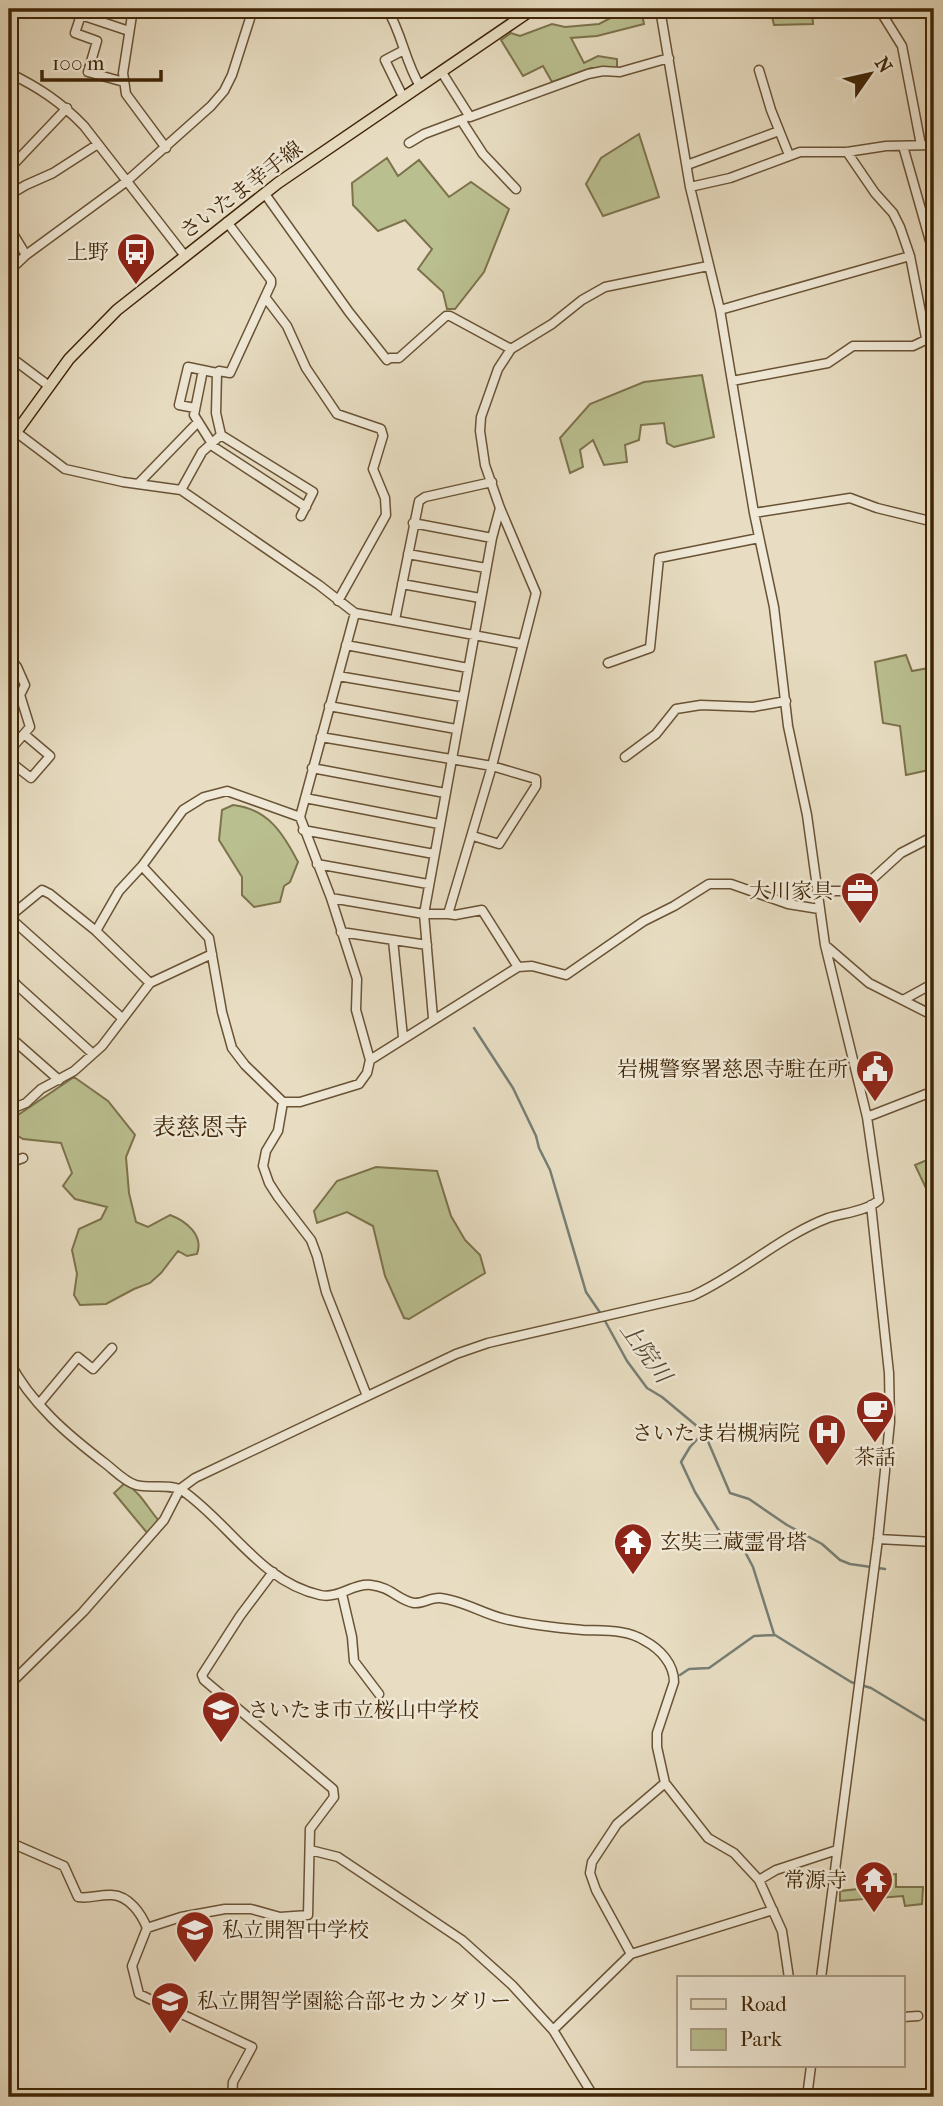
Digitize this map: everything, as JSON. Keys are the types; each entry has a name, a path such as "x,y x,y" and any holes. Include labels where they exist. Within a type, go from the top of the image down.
{"main road":[{"name":"さいたま幸手線","path":"9,442 48,386 106,319 265,194 533,9"}],"street":[{"path":"9,18 12,9"},
{"path":"133,9 123,73 126,94 166,148"},
{"path":"9,271 26,255 127,181 211,106 224,91 232,75 253,9"},
{"path":"387,9 395,21 420,86"},
{"path":"9,1685 83,1612 164,1520 180,1489 195,1478 456,1354 488,1343 692,1296 718,1284 806,1228 879,1200 867,1117 825,945 807,815 794,761 774,607 754,513 720,310 690,187 660,9"},
{"path":"879,9 902,46 921,145"},
{"path":"124,82 88,72 97,41 75,33 81,15 130,31"},
{"path":"403,97 385,60 404,50"},
{"path":"409,143 424,134 589,74 620,72 669,58"},
{"path":"441,71 483,154 516,189"},
{"path":"759,71 789,155"},
{"path":"9,73 49,94 67,108 185,256"},
{"path":"9,169 67,108"},
{"path":"687,165 779,131"},
{"path":"9,195 53,173 98,144"},
{"path":"690,187 740,175 789,155 810,151 846,152 934,145"},
{"path":"903,146 934,255"},
{"path":"732,381 828,363 853,346 913,346 930,337 910,256 893,213 846,152"},
{"path":"265,194 349,312 387,360 399,358 406,353 446,316 511,349"},
{"path":"195,408 179,405 188,367 230,373 271,284 271,280 227,222"},
{"path":"9,227 26,255"},
{"path":"720,310 910,256"},
{"path":"448,914 492,766 536,593 500,508 483,453 481,417 498,369 511,349 552,324 582,300 606,287 708,266"},
{"path":"265,297 287,326 306,368 337,414 381,429 383,436 373,469 386,504 384,521 338,601"},
{"path":"9,356 48,386"},
{"path":"203,370 194,415 212,444 306,507"},
{"path":"217,373 216,413 221,435 313,492 301,516"},
{"path":"138,484 198,422"},
{"path":"16,432 65,469 181,490 318,584 355,613 522,644"},
{"path":"181,490 202,452 221,435"},
{"path":"395,620 419,501 492,482"},
{"path":"754,513 850,498 877,508 934,522"},
{"path":"433,1018 424,914 486,568 500,508"},
{"path":"413,523 492,538"},
{"path":"608,663 650,649 659,558 759,538"},
{"path":"408,554 486,568"},
{"path":"402,584 481,598"},
{"path":"142,866 209,938 222,1012 232,1048 245,1065 283,1102 300,1102 359,1084 367,1073 370,1060 356,1010 357,979 331,898 300,817 355,613"},
{"path":"346,645 468,667"},
{"path":"9,657 25,685 20,695 30,727 9,751"},
{"path":"338,676 462,697"},
{"path":"625,757 656,734 676,709 701,705 753,707 786,701"},
{"path":"329,706 456,729"},
{"path":"9,761 31,778 50,755 24,734"},
{"path":"321,737 492,766 533,777 537,781 499,844 472,836"},
{"path":"312,768 445,793"},
{"path":"96,931 120,891 183,810 204,797 227,791 300,817"},
{"path":"305,798 439,824"},
{"path":"303,830 434,854"},
{"path":"817,891 853,891 868,883 901,853 934,835"},
{"path":"317,864 428,884"},
{"path":"370,1060 518,967 532,966 566,975 644,921 709,884 731,884 788,904 819,909"},
{"path":"122,1018 9,917 42,890 96,931 150,983"},
{"path":"331,898 424,914 455,915 482,910 518,967"},
{"path":"341,932 427,945"},
{"path":"393,940 403,1037"},
{"path":"825,945 869,983 934,1016"},
{"path":"9,1110 26,1103 41,1090 74,1071 102,1046 150,983 212,954"},
{"path":"9,992 12,981 93,1054"},
{"path":"903,1000 934,984"},
{"path":"9,1036 59,1080"},
{"path":"867,1117 934,1091"},
{"path":"283,1102 278,1131 266,1151 263,1166 269,1183 310,1240 326,1292 367,1396"},
{"path":"9,1163 23,1158"},
{"path":"821,1976 878,1539 890,1422 889,1373 871,1205"},
{"path":"39,1404 79,1357 93,1369 112,1348"},
{"path":"9,1364 39,1404 79,1443 136,1485 180,1489 256,1561 303,1589 323,1596 342,1594 353,1587 367,1584 385,1587 417,1604 442,1598 504,1619 582,1630 612,1631 646,1641 665,1657 674,1674 674,1682 657,1733 657,1748 665,1783 708,1838 734,1853 759,1880 782,1931 789,1976"},
{"path":"878,1539 934,1542"},
{"path":"147,1928 181,1917 225,1909 251,1909 280,1917 308,1915 310,1829 334,1797 334,1789 204,1680 202,1675 240,1616 273,1572"},
{"path":"342,1594 352,1637 354,1661 379,1694"},
{"path":"631,1954 596,1890 590,1873 592,1862 617,1824 665,1783"},
{"path":"9,1842 64,1866 78,1897 124,1897 142,1917 147,1928 132,1966 139,1994 252,2047 233,2082 232,2097"},
{"path":"310,1850 338,1857 462,1940 512,1985 553,2030 594,2097"},
{"path":"759,1880 776,1870 837,1850"},
{"path":"553,2030 631,1954 773,1910"},
{"path":"904,2017 918,2016"},
{"path":"807,2097 811,2068"}],"green space":[{"path":"628,9 641,9 644,24 597,36 571,38 584,63 598,56 617,59 617,69 591,68 552,82 543,66 523,76 501,40 511,33 520,36 552,24 565,27 599,24"},
{"path":"770,9 812,9 813,24 774,25"},
{"path":"639,134 659,197 603,216 586,184 601,158"},
{"path":"387,158 398,176 419,160 449,197 471,182 509,209 484,272 455,309 447,309 443,292 418,269 432,249 405,220 378,231 353,205 352,183"},
{"path":"702,375 714,437 674,447 667,443 664,423 641,425 639,440 625,445 627,462 604,465 593,440 580,450 583,467 570,473 560,438 590,404 644,382"},
{"path":"906,655 912,671 934,667 934,784 929,770 906,775 900,726 883,723 875,662"},
{"path":"233,805 256,812 273,824 298,862 290,882 284,886 280,902 254,907 242,895 242,877 219,840 222,810"},
{"path":"74,1077 108,1101 135,1135 126,1157 129,1193 136,1222 148,1227 170,1215 192,1230 199,1247 197,1254 187,1256 178,1251 150,1283 106,1304 80,1305 74,1295 77,1274 72,1250 79,1229 101,1219 107,1207 75,1199 63,1186 72,1173 61,1143 23,1139 18,1136 18,1115"},
{"path":"934,1157 934,1203 933,1203 915,1165"},
{"path":"376,1167 437,1171 451,1216 465,1240 480,1255 485,1273 409,1319 404,1318 385,1276 373,1226 347,1212 317,1223 314,1211 337,1181"},
{"path":"125,1483 140,1496 159,1521 148,1534 114,1493"},
{"path":"896,1874 896,1887 923,1887 922,1904 905,1906 903,1896 840,1901 840,1891 877,1887 877,1876"}],"waterway":[{"name":"上院川","path":"474,1028 513,1088 536,1136 550,1170 586,1292 601,1314"},
{"name":"上院川","path":"605,1321 627,1361 647,1388 704,1432 730,1493 749,1499 787,1525 822,1544 840,1560 885,1569"},
{"path":"704,1432 681,1462 695,1492 721,1534 743,1548 753,1567 774,1634"},
{"path":"680,1675 689,1669 709,1668 754,1636 775,1635 851,1682 871,1688 934,1726"}],"place":[{"name":"上野","path":"136,286"},
{"name":"大川家具","path":"860,925"},
{"name":"岩槻警察署慈恩寺駐在所","path":"875,1103"},
{"name":"茶話","path":"875,1444"},
{"name":"さいたま岩槻病院","path":"827,1467"},
{"name":"玄奘三蔵霊骨塔","path":"633,1576"},
{"name":"さいたま市立桜山中学校","path":"221,1744"},
{"name":"常源寺","path":"874,1914"},
{"name":"私立開智中学校","path":"195,1964"},
{"name":"私立開智学園総合部セカンダリー","path":"170,2035"}],"district":[{"name":"表慈恩寺","path":"200,1127"}]}
